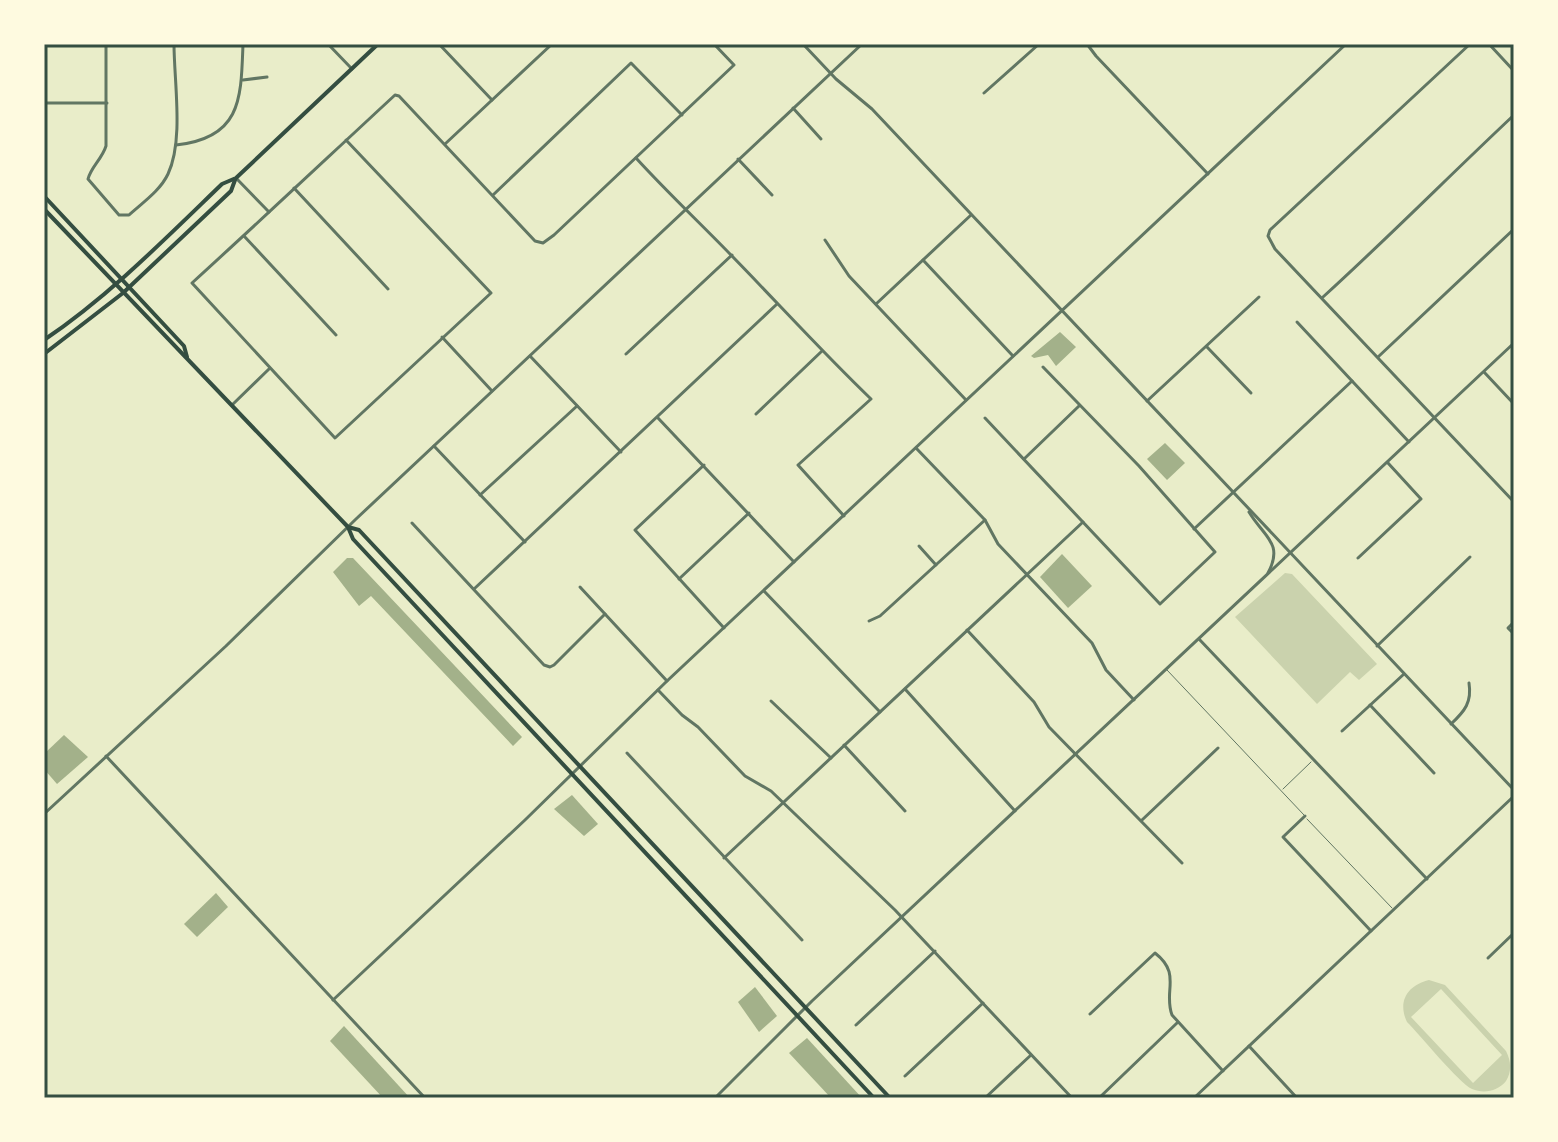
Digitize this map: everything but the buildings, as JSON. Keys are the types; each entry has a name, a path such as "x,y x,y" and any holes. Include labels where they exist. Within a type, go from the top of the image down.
{"main road":[{"path":"44,340 122,278 222,184 236,178 378,44"},
{"path":"44,354 130,287 231,191 236,178"},
{"path":"44,196 184,346 187,357"},
{"path":"44,209 348,527 353,539 874,1098"},
{"path":"348,527 359,530 890,1098"}],"street":[{"path":"106,44 106,146 102,159 88,179 124,217 156,190 167,175 176,145 174,44"},
{"path":"176,145 195,143 219,131 231,119 239,104 243,80 243,44"},
{"path":"328,44 352,69"},
{"path":"439,44 492,100"},
{"path":"445,144 552,44"},
{"path":"346,140 491,293 335,438 192,283 244,236 294,188 346,140 395,95 535,241 543,243 734,65 714,44"},
{"path":"803,44 872,109 1514,790"},
{"path":"44,814 862,44"},
{"path":"984,93 1039,44"},
{"path":"1087,44 1208,174"},
{"path":"333,1000 667,681 1346,44"},
{"path":"1470,44 1270,230 1268,236 1271,244 1514,502"},
{"path":"1489,44 1514,71"},
{"path":"493,195 631,63 682,115"},
{"path":"243,80 267,77"},
{"path":"44,103 107,103"},
{"path":"793,108 821,139"},
{"path":"1322,298 1514,115"},
{"path":"636,158 871,399 798,465 844,516"},
{"path":"738,159 772,195"},
{"path":"236,178 269,212"},
{"path":"294,188 388,289"},
{"path":"876,304 971,215"},
{"path":"1378,357 1514,229"},
{"path":"244,236 336,335"},
{"path":"825,240 849,276 966,400"},
{"path":"626,354 732,255"},
{"path":"923,260 1013,356"},
{"path":"1147,401 1259,297"},
{"path":"474,589 777,304"},
{"path":"1297,322 1409,442"},
{"path":"442,337 492,391"},
{"path":"715,1098 806,1007 1514,343"},
{"path":"1207,347 1251,393"},
{"path":"756,414 822,351"},
{"path":"530,356 621,452"},
{"path":"985,418 1160,604 1215,552 1112,436 1043,367"},
{"path":"232,405 269,369"},
{"path":"1483,372 1514,404"},
{"path":"1194,529 1352,381"},
{"path":"480,495 577,406"},
{"path":"1024,459 1079,406"},
{"path":"658,418 794,562"},
{"path":"434,446 525,542"},
{"path":"916,448 985,520 998,544 1092,643 1106,670 1134,700"},
{"path":"1358,558 1421,499 1388,463"},
{"path":"704,465 635,530 724,628"},
{"path":"1245,505 1275,548 1275,559 1267,575"},
{"path":"679,579 749,513"},
{"path":"869,621 880,616 985,520"},
{"path":"724,858 1083,522"},
{"path":"412,523 547,667 554,665 605,614"},
{"path":"919,546 936,565"},
{"path":"1377,646 1470,557"},
{"path":"580,587 667,681"},
{"path":"764,591 880,712"},
{"path":"1514,622 1508,628 1514,634"},
{"path":"967,630 1031,698 1049,727 1182,863"},
{"path":"1199,639 1427,879"},
{"path":"1342,731 1404,674"},
{"path":"1451,724 1468,706 1471,697 1469,683"},
{"path":"905,689 1015,811"},
{"path":"658,690 745,776 771,791 902,917 1072,1098"},
{"path":"771,701 831,758"},
{"path":"1370,705 1434,773"},
{"path":"844,745 905,811"},
{"path":"1142,820 1218,748"},
{"path":"627,753 802,940"},
{"path":"106,756 425,1098"},
{"path":"1194,1098 1514,796"},
{"path":"1305,816 1283,837 1371,931"},
{"path":"1488,958 1514,933"},
{"path":"856,1025 935,951"},
{"path":"1090,1014 1155,953 1164,960 1170,971 1172,987 1168,1005 1177,1023 1223,1071"},
{"path":"905,1076 983,1003"},
{"path":"1099,1098 1177,1023"},
{"path":"1249,1046 1297,1098"},
{"path":"985,1098 1031,1055"}],"lane":[{"path":"1166,669 1394,910"},
{"path":"1281,791 1312,760"}],"shaded area":[{"path":"1060,332 1076,347 1056,366 1048,355 1031,356"},
{"path":"1165,443 1185,463 1167,480 1147,459"},
{"path":"1062,554 1092,586 1068,608 1040,577"},
{"path":"347,558 353,558 522,737 513,746 371,596 359,606 333,572"},
{"path":"1285,573 1292,574 1377,664 1359,680 1350,672 1317,704 1235,617"},
{"path":"64,735 88,757 57,784 44,769 44,754"},
{"path":"572,795 598,824 584,836 554,809"},
{"path":"216,893 228,907 197,937 184,924"},
{"path":"1429,980 1445,985 1506,1051 1510,1070 1503,1084 1490,1091 1472,1089 1449,1069 1407,1022 1403,1007 1406,995","holes":["1441,989 1502,1055 1473,1083 1411,1017"]},
{"path":"755,987 777,1016 759,1032 738,1002"},
{"path":"344,1026 410,1098 383,1098 330,1041"},
{"path":"807,1038 862,1098 831,1098 789,1053"}]}
